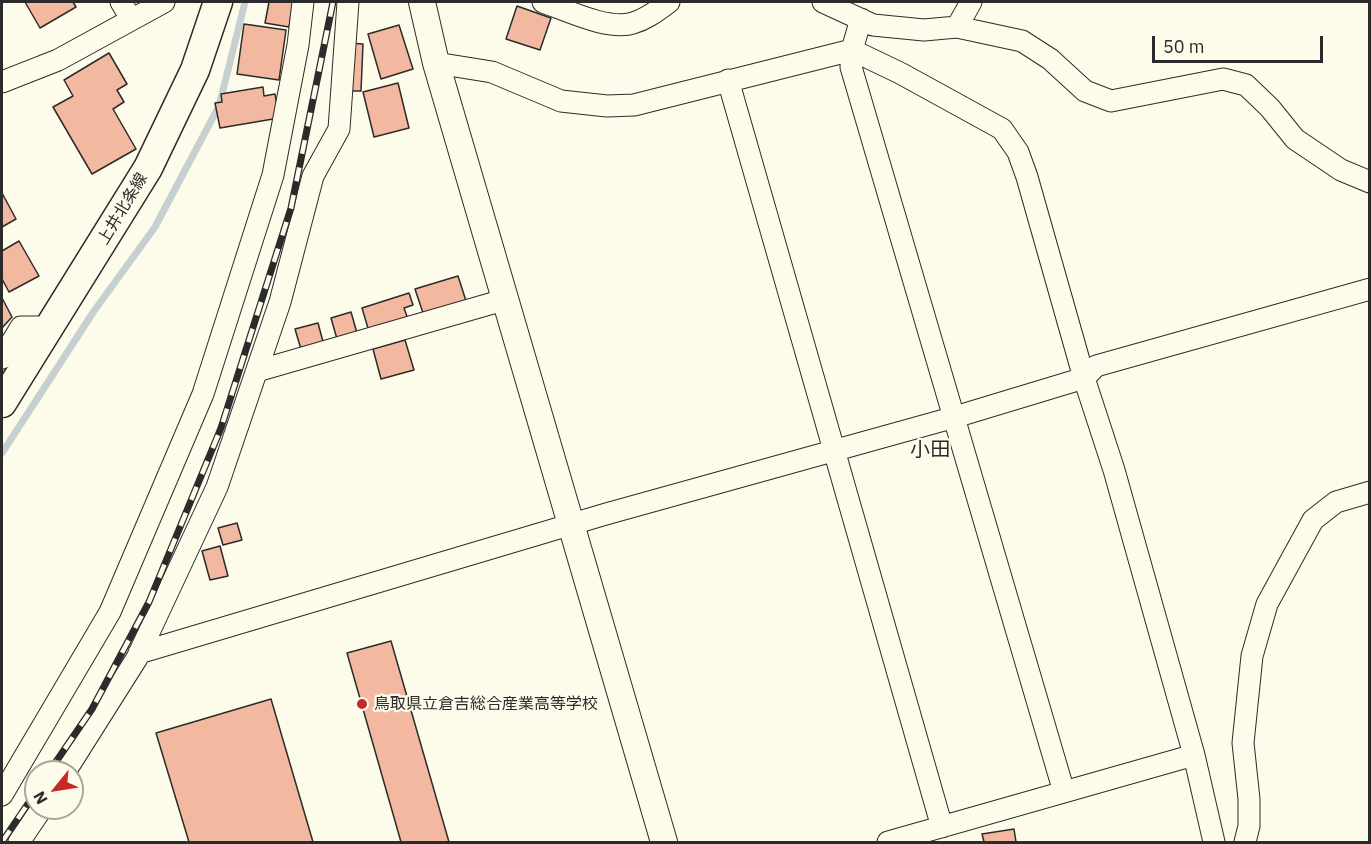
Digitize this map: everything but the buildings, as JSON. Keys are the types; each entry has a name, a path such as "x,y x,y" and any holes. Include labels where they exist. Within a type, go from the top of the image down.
{"main road":[{"name":"上井北条線","path":"2,403 142,177 173,120 195,70 218,2"}],"street":[{"path":"2,80 58,60 126,10 164,2"},
{"path":"2,795 110,612 203,394 273,175 298,45 303,2"},
{"path":"72,760 139,653 217,487 280,302 313,176 339,129 348,2"},
{"path":"422,2 436,63 507,299 664,843"},
{"path":"543,2 597,21 631,24 648,17 669,2"},
{"path":"823,2 873,25 924,30 957,27 1022,41 1050,59 1085,91 1111,101 1223,80 1246,85 1270,108 1295,139 1341,170 1370,182"},
{"path":"957,27 971,2"},
{"path":"861,19 852,50 851,67 1064,792"},
{"path":"436,63 492,72 561,101 607,106 634,105 852,50 900,73 1002,129 1018,152 1027,177 1084,378 1114,470 1194,755 1214,843"},
{"path":"728,80 942,827"},
{"path":"139,653 572,525 955,417 1084,378 1096,366 1370,289"},
{"path":"257,371 507,299"},
{"path":"2,358 21,327 49,327"},
{"path":"1245,843 1249,826 1249,799 1243,743 1252,656 1267,604 1313,520 1336,502 1370,492"},
{"path":"888,843 1194,755"},
{"path":"19,843 34,820"}],"waterway":[{"path":"2,453 94,311 155,227 219,106 245,2"},
{"path":"2,373 10,360"}],"railway":[{"path":"57,760 92,709 149,602 221,428 291,208 333,2"},
{"path":"2,842 24,810"}],"place":[{"name":"鳥取県立倉吉総合産業高等学校","path":"362,704"}],"district":[{"name":"小田","path":"930,450"}]}
